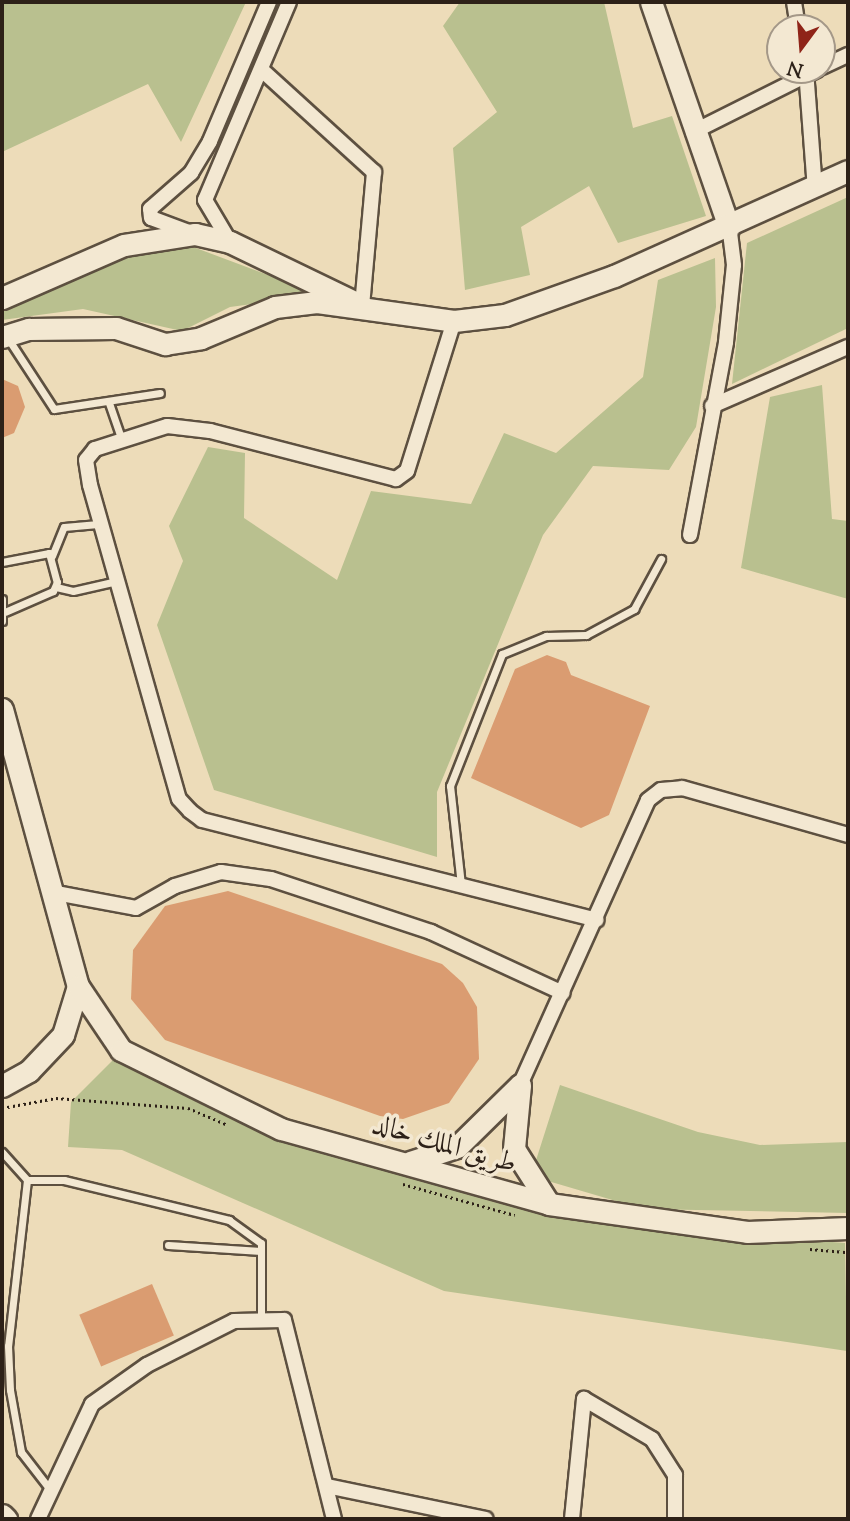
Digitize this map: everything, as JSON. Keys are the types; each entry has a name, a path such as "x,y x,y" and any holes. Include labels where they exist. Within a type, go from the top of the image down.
{"street":[{"path":"270,2 210,141 191,173 150,208 151,218 195,234 230,242 362,306"},
{"path":"230,242 205,200 264,72 289,2"},
{"path":"651,2 693,132 729,227 734,265 690,535"},
{"path":"264,72 374,172 362,306"},
{"path":"693,132 787,84"},
{"path":"811,84 815,189"},
{"path":"4,337 53,327 116,328 165,344 201,338 275,307 362,306 454,321 505,315 729,227 815,189 848,171"},
{"path":"2,298 124,245 195,234"},
{"path":"454,321 407,471 396,479 210,431 167,426 121,438 86,460 101,524 179,799 190,811 202,820 597,920"},
{"path":"712,406 848,347"},
{"path":"2,709 57,893 78,986 63,1035 29,1071 2,1086"},
{"path":"367,1153 412,1162 437,1158 491,1118 520,1086 597,920 634,822 661,790 682,788 848,835"},
{"path":"57,893 136,908 175,886 221,872 271,879 431,932 563,993"},
{"name":"طريق الملك خالد","path":"78,986 103,1031 148,1067 281,1129 549,1204 747,1232 848,1228"},
{"path":"520,1086 514,1149 549,1204"},
{"path":"38,1519 92,1404 147,1365 234,1321 284,1320 290,1331 334,1519"},
{"path":"572,1519 584,1399 652,1439 675,1475 675,1519"},
{"path":"327,1486 486,1519"},
{"path":"2,1515 6,1519"}],"lane":[{"path":"4,337 44,404 76,410 160,393"},
{"path":"109,403 121,438"},
{"path":"56,587 52,556 64,527 101,524"},
{"path":"2,562 44,552 52,556"},
{"path":"461,886 450,786 502,654 546,636 586,635 634,608 661,559"},
{"path":"5,612 56,587 73,591 117,581"},
{"path":"2,598 5,612 2,621"},
{"path":"2,1152 27,1180 64,1180 229,1220 261,1243 261,1321"},
{"path":"27,1180 8,1346 10,1390 21,1452 52,1492"},
{"path":"168,1245 261,1251"}],"path":[{"path":"826,1250 848,1252"}],"green space":[{"path":"2,2 246,2 181,142 148,84 2,152"},
{"path":"460,2 604,2 633,128 672,116 706,216 618,243 589,186 521,227 530,275 465,290 453,148 497,112 443,26"},
{"path":"848,197 848,328 732,384 747,243"},
{"path":"188,245 321,295 230,307 182,331 83,309 2,320 2,308 36,293 149,248"},
{"path":"715,258 716,307 696,427 669,470 593,466 543,535 437,792 437,857 214,790 157,625 183,561 169,526 208,447 245,453 244,518 337,580 371,491 471,504 504,433 556,453 643,377 658,280"},
{"path":"822,385 832,519 848,521 848,599 741,568 770,397"},
{"path":"117,1056 292,1143 502,1204 669,1229 845,1243 847,1351 444,1291 122,1150 68,1147 71,1102"},
{"path":"560,1085 698,1132 760,1145 848,1142 848,1213 643,1209 531,1176"}],"building":[{"path":"2,379 18,386 25,407 14,433 2,438"},
{"path":"547,655 566,662 571,675 650,706 609,815 581,828 471,778 515,669"},
{"path":"228,891 442,964 463,983 477,1007 479,1059 449,1103 403,1119 380,1116 165,1040 131,999 133,950 165,906"},
{"path":"152,1284 174,1336 101,1366 79,1315"}]}
